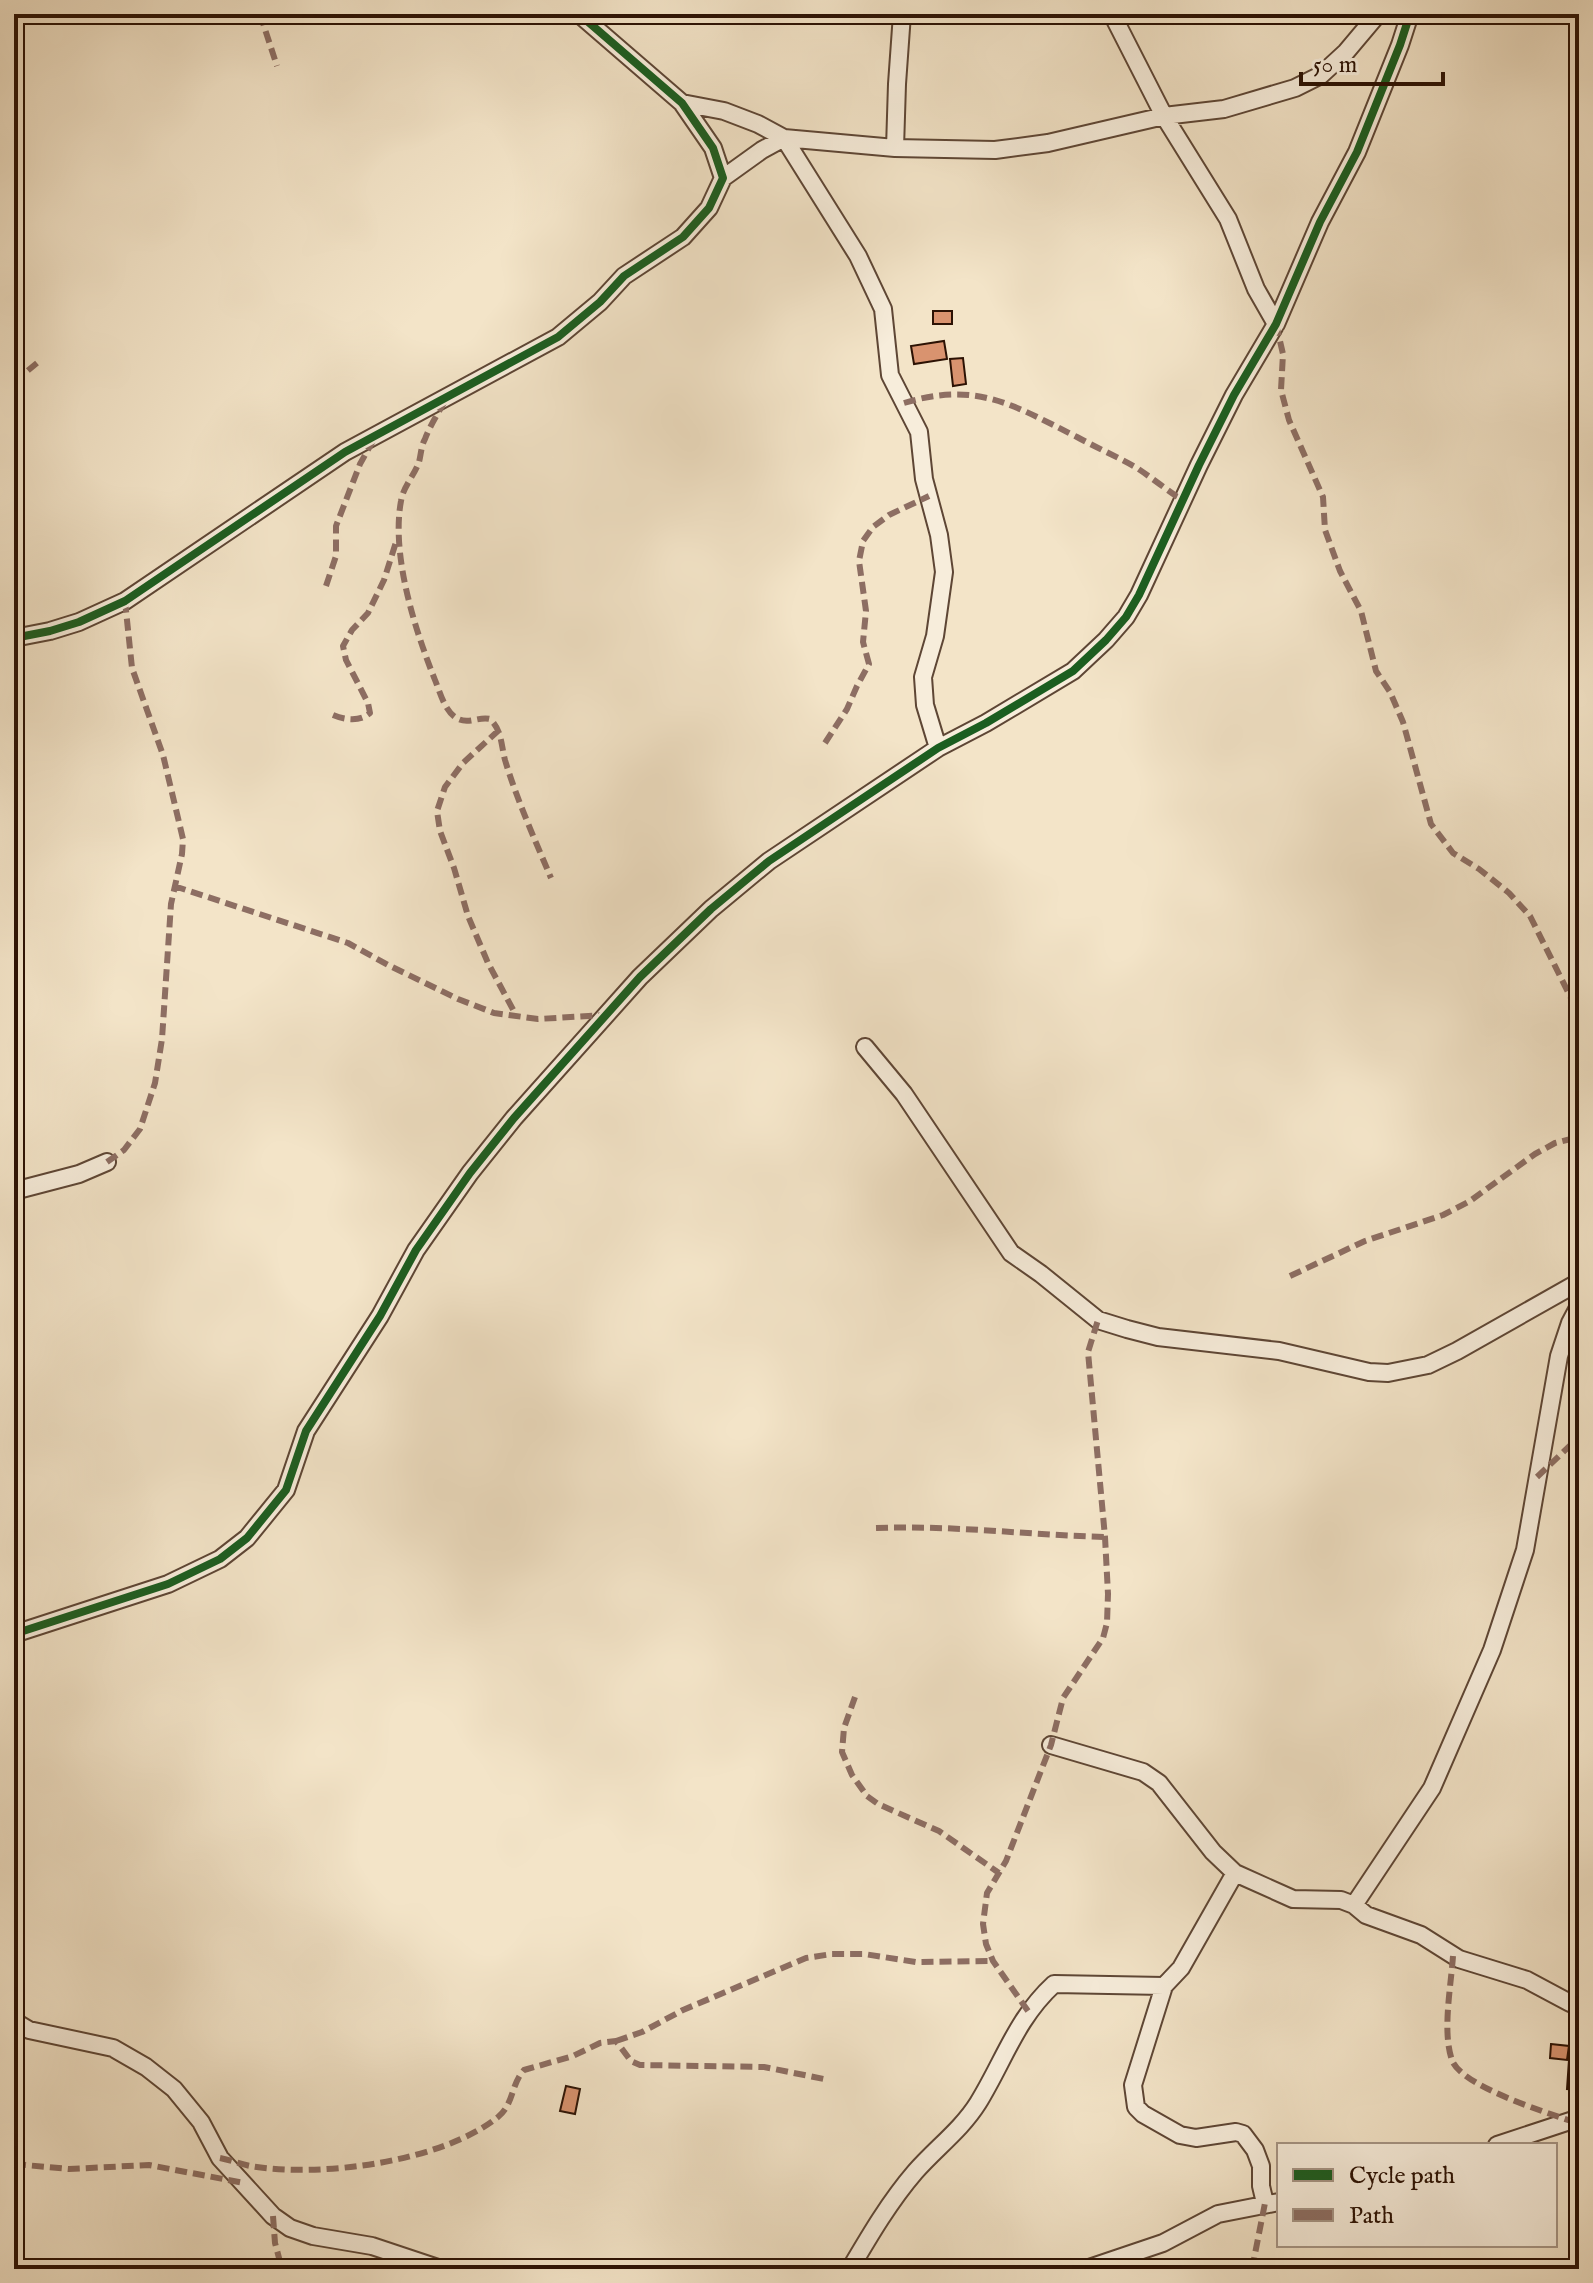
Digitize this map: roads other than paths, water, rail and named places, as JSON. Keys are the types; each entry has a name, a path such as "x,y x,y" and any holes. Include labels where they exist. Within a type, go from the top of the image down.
{"street":[{"path":"579,14 682,103 713,148 723,178"},
{"path":"895,148 902,14"},
{"path":"1112,14 1164,116 1228,219 1256,289 1276,324"},
{"path":"682,103 724,111 784,138 895,148 995,150 1048,143 1164,116 1224,109 1295,88 1321,75 1346,52 1378,14"},
{"path":"14,1634 168,1584 220,1559 247,1538 286,1490 306,1431 380,1316 416,1250 470,1173 514,1118 640,977 711,909 769,861 938,748 1073,671 1126,617 1234,395 1276,324 1320,222 1357,152 1410,14"},
{"path":"14,638 50,631 125,601 345,452 558,337 600,302 624,276 683,237 709,208 723,178 784,138"},
{"path":"784,138 858,256 872,284 883,309 890,375 919,432 924,479 939,535 944,572 935,636 923,677 925,705 938,748"},
{"path":"865,1047 904,1094 1011,1253 1098,1320 1158,1337 1279,1351 1369,1372 1388,1373 1428,1365 1579,1282"},
{"path":"14,1191 79,1174 107,1162"},
{"path":"1354,1905 1432,1788 1492,1650 1525,1550 1559,1356 1579,1306"},
{"path":"1051,1745 1143,1772 1159,1783 1213,1852 1235,1873 1293,1899 1341,1900 1354,1905 1366,1915 1421,1935 1459,1959 1527,1980 1579,2006"},
{"path":"1086,2269 1163,2243 1218,2214 1272,2202 1261,2186 1261,2166 1255,2150 1243,2134 1236,2132 1196,2138 1180,2135 1143,2114 1134,2104 1133,2085 1164,1986 1181,1968 1235,1873"},
{"path":"850,2269 909,2180 961,2125 977,2103 1028,2011 1048,1990 1057,1983 1164,1986"},
{"path":"14,2021 29,2030 113,2048 146,2067 174,2089 201,2122 220,2158 273,2216 290,2228 313,2236 372,2246 441,2269"},
{"path":"1503,2143 1579,2118"}]}
